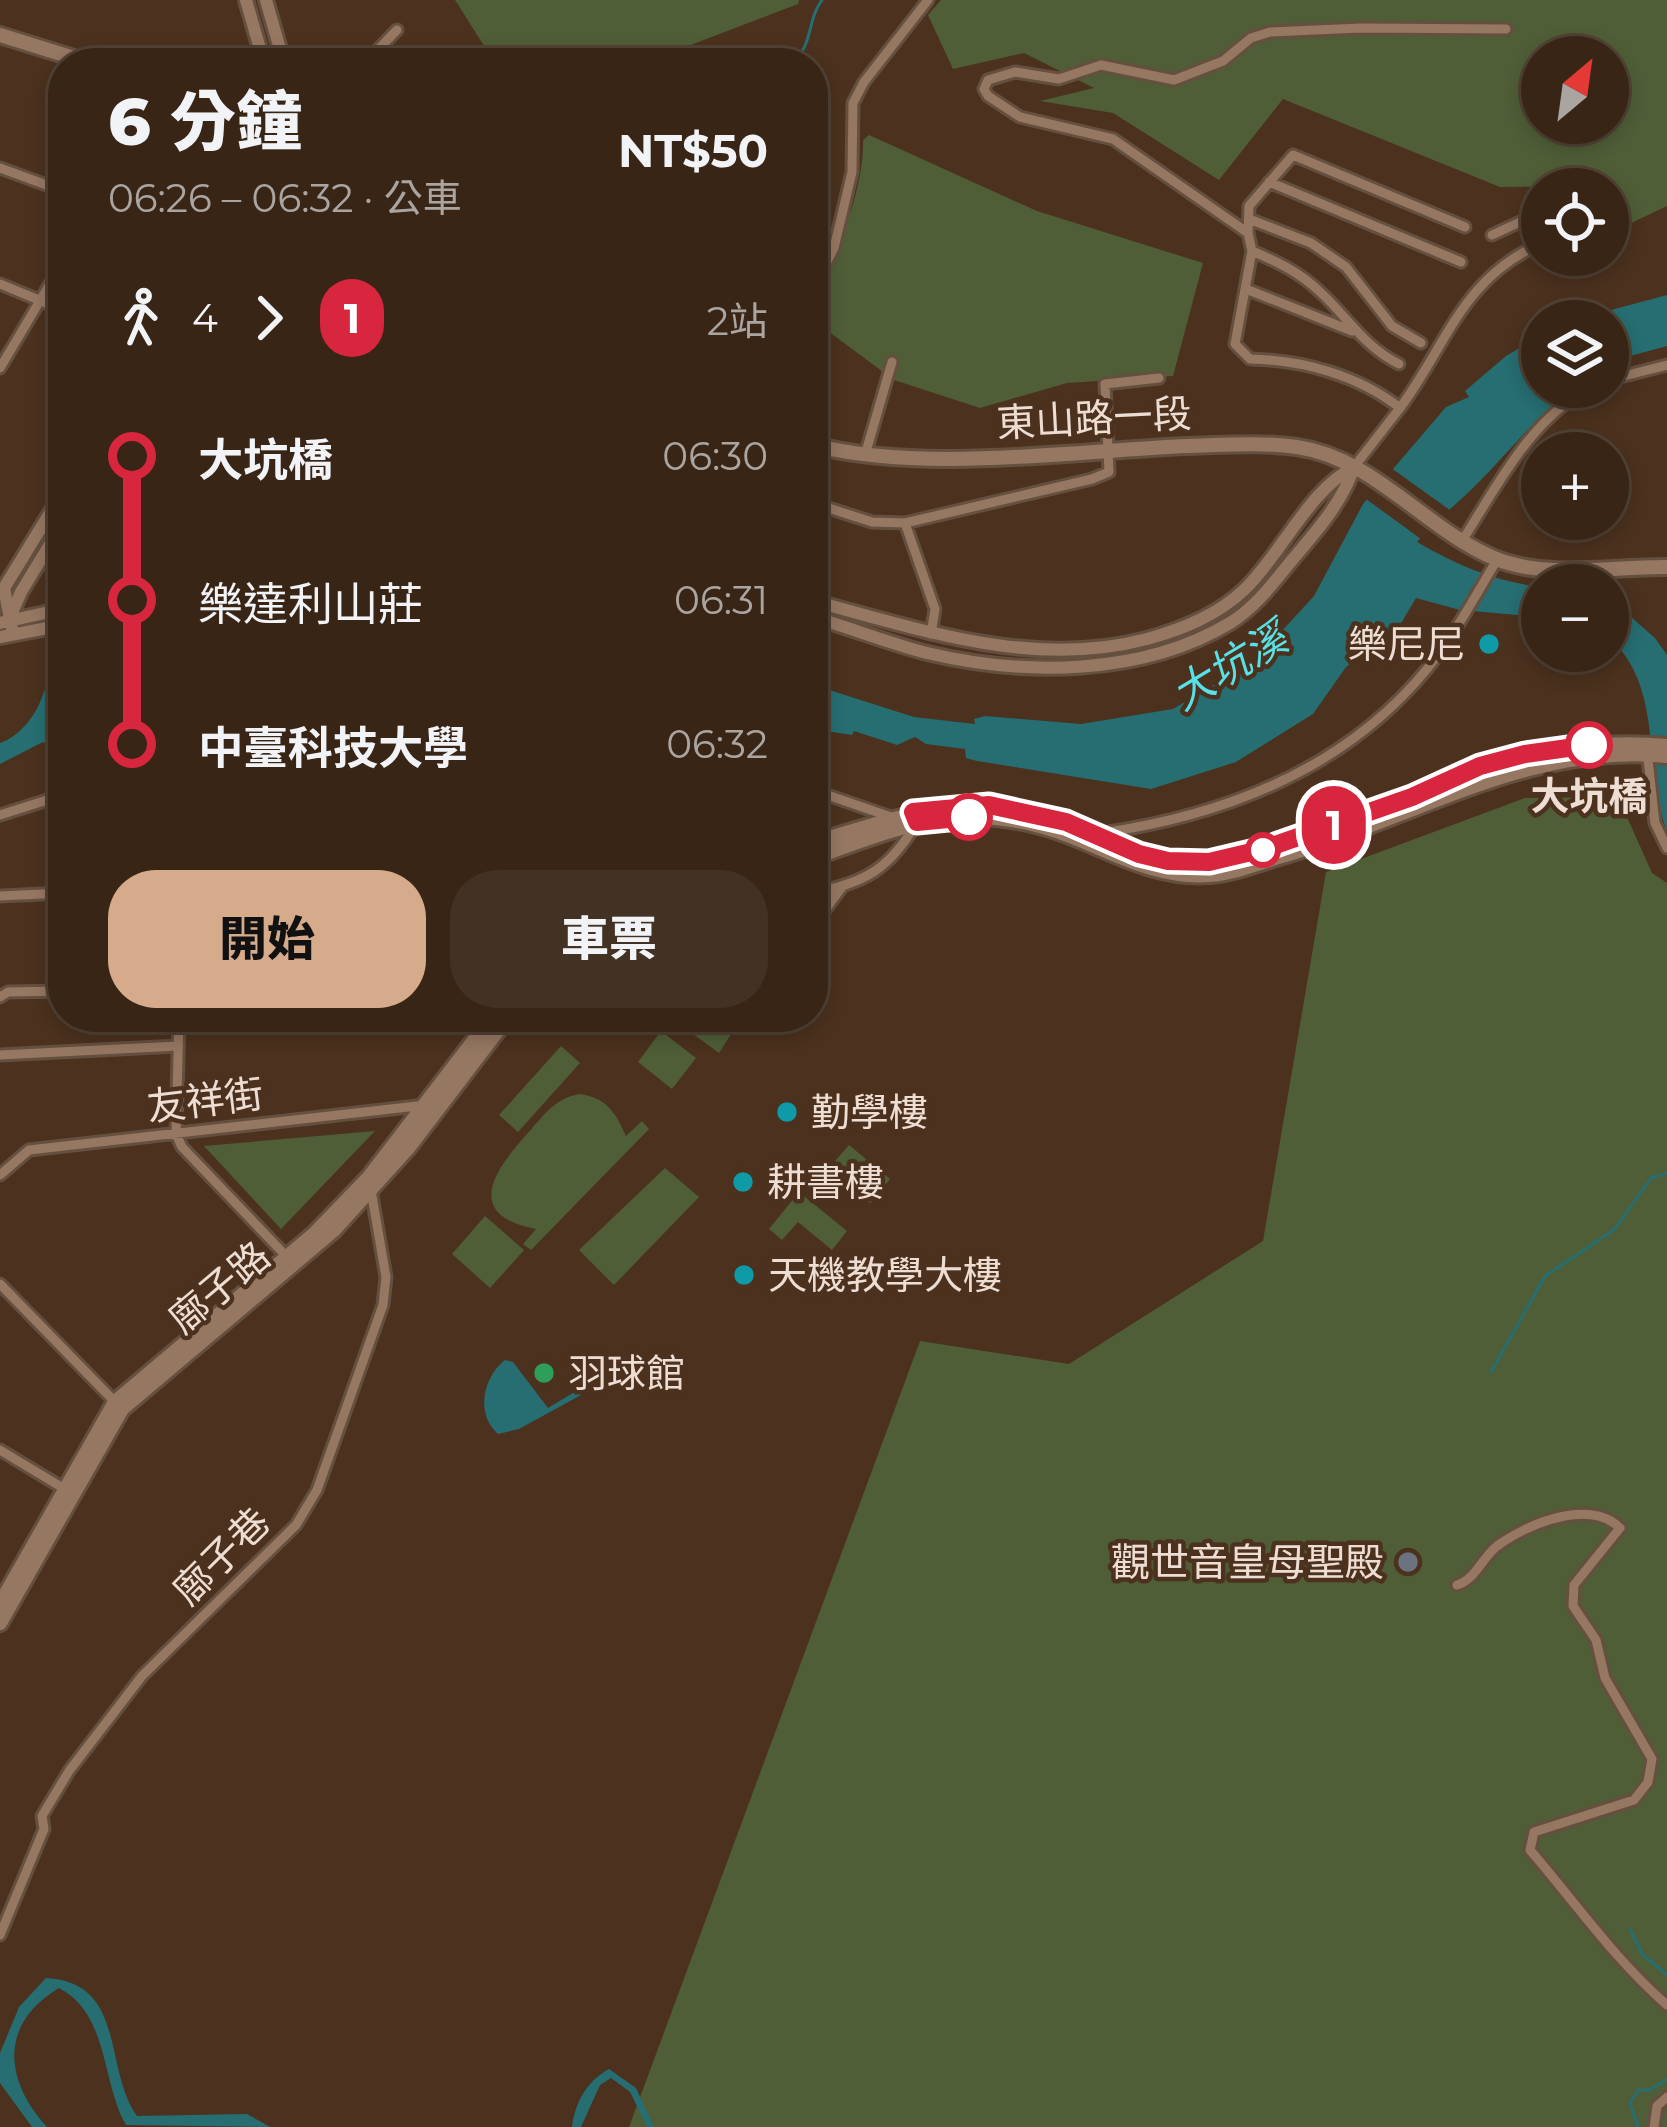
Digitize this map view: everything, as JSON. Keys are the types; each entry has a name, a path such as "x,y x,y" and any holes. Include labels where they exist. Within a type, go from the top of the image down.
{"main road":[{"path":"0,35 48,50"},
{"name":"東山路一段","path":"828,448 936,458 1280,445 1322,453 1354,467 1494,565 1667,567"},
{"path":"828,839 989,805 1066,822 1139,854 1168,861 1209,862 1264,849 1412,797 1480,766 1525,754 1590,745 1649,749 1667,756"},
{"path":"915,817 1004,819 1067,835 1151,870 1207,876 1235,872 1360,830 1464,787 1528,767 1667,746"},
{"path":"828,851 892,822"},
{"name":"廍子路","path":"370,1184 481,1032"},
{"name":"廍子路","path":"0,1623 6,1594 118,1405 291,1262 370,1184 496,1032"}],"street":[{"path":"246,0 260,48"},
{"path":"266,0 280,48"},
{"path":"828,260 852,172 853,103 928,0"},
{"path":"1400,408 1380,392 1299,361 1250,359 1240,353 1234,344 1252,251 1248,232 1113,139 1041,124 1009,111 983,89 988,80 1015,72 1059,79 1101,65 1174,80 1223,61 1251,38 1270,32 1507,29"},
{"path":"380,48 397,30"},
{"path":"1248,232 1250,206 1293,155 1465,227"},
{"path":"0,168 48,186"},
{"path":"1269,182 1461,262"},
{"path":"1249,219 1311,243 1346,267 1392,326 1421,343"},
{"path":"1492,235 1521,222"},
{"path":"1252,251 1294,269 1376,353 1399,364"},
{"path":"828,621 925,652 1070,667 1117,663 1181,648 1232,622 1257,601 1339,500 1354,467 1429,370 1459,309 1521,254"},
{"path":"0,284 48,304"},
{"path":"1246,289 1353,332"},
{"path":"0,368 48,290"},
{"path":"866,455 892,362"},
{"path":"1629,375 1667,365"},
{"path":"828,508 872,522 905,523 1092,479 1109,472 1106,384 1159,378"},
{"path":"1454,537 1562,408"},
{"path":"828,605 931,634 1014,648 1118,646 1178,631 1244,590 1332,478 1354,467"},
{"path":"4,626 4,589 48,517"},
{"path":"905,523 935,609 931,634"},
{"path":"4,626 48,548"},
{"path":"1097,834 1184,819 1246,800 1291,778 1365,730 1427,669 1494,565"},
{"path":"4,626 48,613"},
{"path":"4,626 48,626"},
{"path":"1649,749 1655,824 1667,848"},
{"path":"828,796 892,822"},
{"path":"0,814 48,800"},
{"path":"828,889 864,880 900,852 915,817"},
{"path":"828,906 842,887"},
{"path":"0,896 48,894"},
{"path":"0,997 8,992 48,991"},
{"path":"178,1032 176,1134 182,1147 291,1262"},
{"path":"0,1054 178,1046"},
{"name":"友祥街","path":"0,1175 29,1150 426,1105"},
{"name":"廍子巷","path":"0,1935 44,1829 41,1816 69,1771 142,1676 296,1525 316,1490 383,1305 386,1277 370,1184"},
{"path":"0,1284 118,1405"},
{"path":"0,1450 67,1491"},
{"path":"1457,1585 1467,1582 1499,1545 1557,1517 1593,1513 1620,1528 1574,1585 1573,1606 1595,1640 1605,1678 1652,1760 1648,1782 1634,1800 1534,1832 1529,1842 1530,1850 1629,1970 1667,2005"},
{"path":"1654,2127 1657,2106 1667,2097"}],"green space":[{"path":"455,0 799,0 683,48 485,48"},
{"path":"941,0 1667,0 1667,206 1629,224 1629,168 1521,168 1521,187 1500,187 1283,99 1219,180 1113,113 1040,101 1094,88 1024,53 953,69 928,15"},
{"path":"869,135 1037,211 1203,263 1173,376 1067,383 980,408 894,380 828,331 828,269 851,210 863,140"},
{"path":"1618,797 1652,873 1667,883 1667,2127 629,2127 920,1341 1069,1364 1263,1241 1326,872 1525,798"},
{"path":"660,1032 696,1058 672,1089 638,1062"},
{"path":"690,1032 732,1032 719,1053"},
{"path":"561,1046 580,1063 518,1132 499,1115"},
{"path":"580,1094 609,1108 626,1136 642,1121 649,1129 531,1250 523,1244 536,1229 499,1213 492,1202 492,1189 505,1161 545,1114"},
{"path":"375,1131 281,1229 204,1146"},
{"path":"849,1145 890,1179 870,1203 829,1168"},
{"path":"665,1168 699,1197 614,1285 579,1250"},
{"path":"799,1192 847,1231 832,1250 798,1222 782,1240 769,1229"},
{"path":"485,1216 524,1250 490,1288 452,1254"}],"water":[{"path":"1667,295 1667,346 1629,356 1629,305"},
{"path":"1521,347 1521,408 1550,408 1521,432 1479,482 1417,542 1477,571 1521,583 1521,615 1460,610 1416,598 1400,625 1346,667 1313,714 1236,762 1151,789 977,761 966,758 965,749 926,744 915,737 897,745 854,731 852,735 828,731 828,690 914,717 975,724 974,719 985,716 1081,724 1173,709 1255,660 1314,596 1363,504 1446,407 1469,397 1465,391"},
{"path":"1629,615 1667,655 1667,831 1655,782 1638,679 1629,662"},
{"path":"48,690 48,741 0,764 0,743 28,723"},
{"path":"505,1360 513,1362 548,1408 578,1390 581,1395 519,1429 498,1434 484,1406 491,1376"},
{"path":"46,1978 72,1983 90,1995 101,2011 137,2116 247,2114 270,2127 126,2125 96,2031 75,2000 59,1988 26,2018 14,2053 22,2090 47,2127 32,2127 0,2083 0,2053 19,2007"},
{"path":"609,2069 636,2088 654,2127 647,2127 630,2092 611,2078 600,2085 581,2127 572,2127 583,2093"}],"pier":[{"path":"1387,465 1454,513 1426,540 1436,550 1362,496"}],"waterway":[{"path":"803,48 822,0"},
{"path":"1491,1372 1545,1276 1615,1229 1651,1178 1667,1173"},
{"path":"1630,1929 1642,1954 1667,1975"},
{"path":"1638,2127 1630,2103 1638,2090 1650,2090 1667,2079"}],"bus line":[{"name":"1","path":"969,817 917,822 913,812 989,805 1066,822 1139,854 1168,861 1209,862 1264,849 1412,797 1480,766 1589,745"}],"place":[{"name":"樂尼尼","path":"1489,644"},
{"name":"大坑橋","path":"1589,745"},
{"name":"勤學樓","path":"787,1112"},
{"name":"耕書樓","path":"743,1182"},
{"name":"天機教學大樓","path":"744,1275"},
{"name":"羽球館","path":"544,1373"},
{"name":"觀世音皇母聖殿","path":"1408,1562"}],"water label":[{"name":"大坑溪","path":"1229,666"}]}
